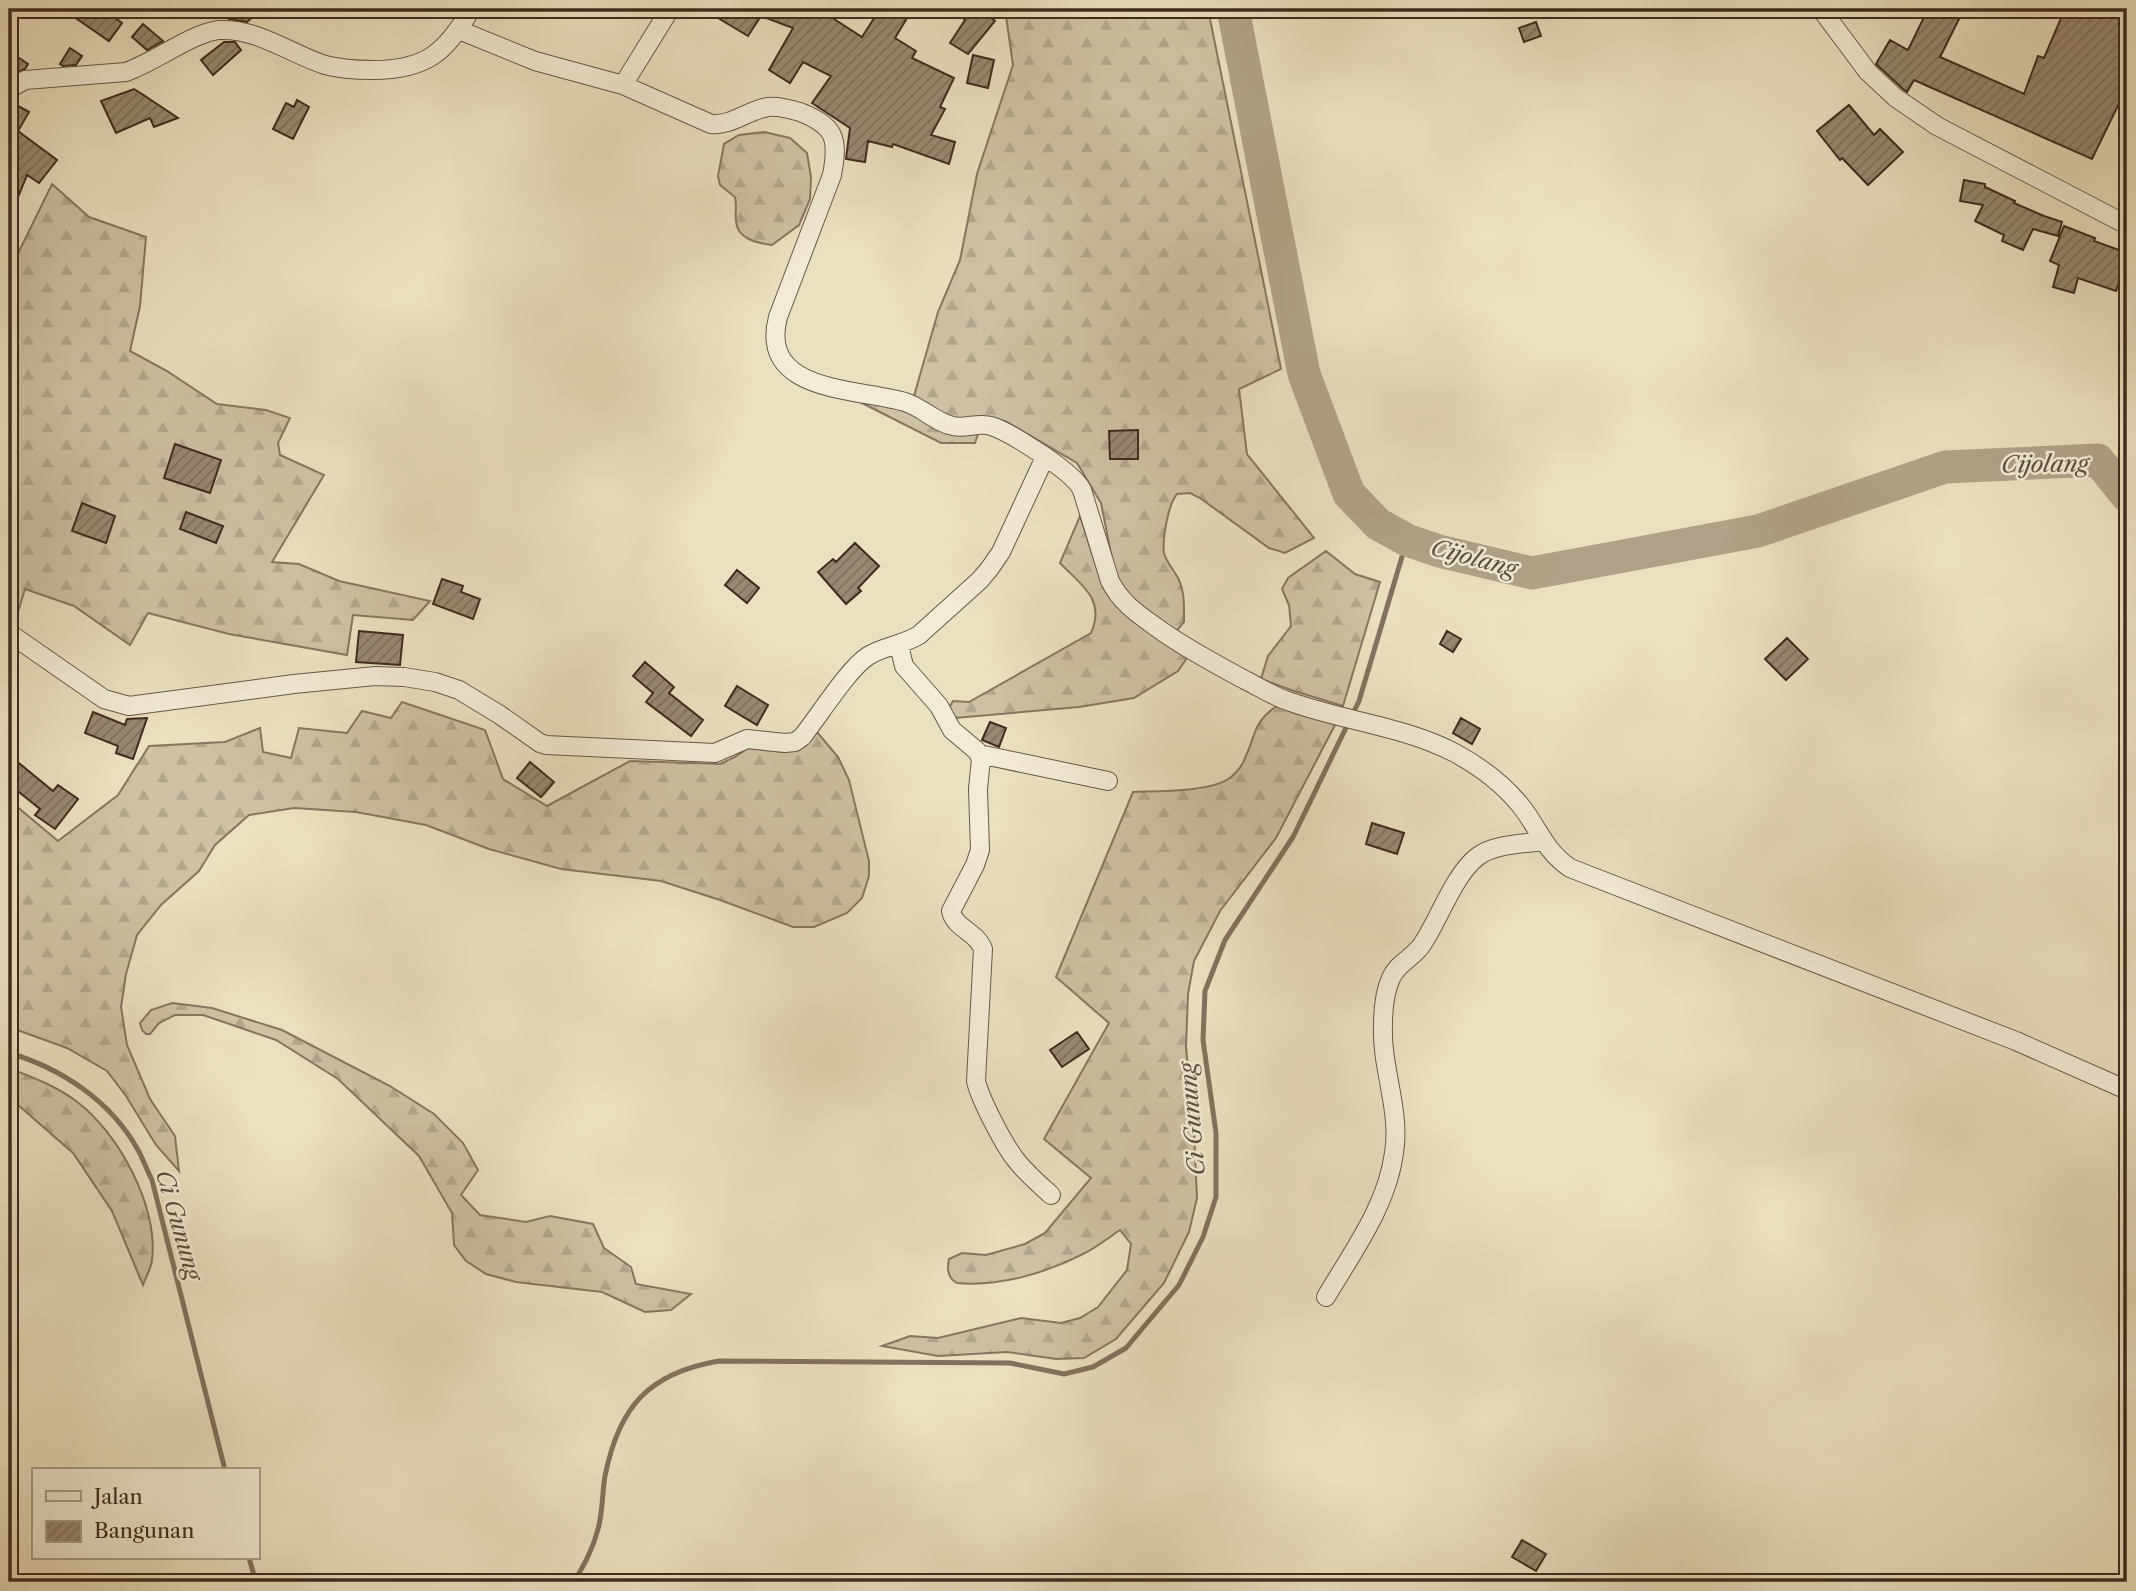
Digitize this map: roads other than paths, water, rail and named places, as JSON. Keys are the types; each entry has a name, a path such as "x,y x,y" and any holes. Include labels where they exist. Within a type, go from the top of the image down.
{"street":[{"path":"9,89 25,80 126,72 142,67 201,35 218,30 262,38 326,65 384,70 428,60 458,30 471,9"},
{"path":"623,85 670,9"},
{"path":"1821,9 1868,72 1896,98 1937,126 2127,225"},
{"path":"458,30 535,61 623,85 711,124 726,124 769,107 794,110 819,120 833,137 832,175 778,317 774,343 779,354 788,366 812,383 906,402 953,426 990,426 1064,469 1080,484 1115,591 1128,607 1199,655 1286,700 1431,742 1456,753 1479,767 1521,806 1543,841 1559,860 1570,868 2016,1041 2127,1090"},
{"path":"9,633 104,699 129,706 294,684 375,676 404,677 435,682 459,691 546,745 715,753 747,739 785,743 802,737 858,663 871,654 919,635 980,580 1001,552 1045,457"},
{"path":"899,645 902,660 909,672 939,706 952,730 979,754 1108,781"},
{"path":"979,754 980,850 951,911 954,921 978,939 983,949 976,1081 981,1097 1010,1152 1051,1195"},
{"path":"1326,1297 1384,1194 1395,1151 1394,1108 1383,1043 1383,1025 1391,976 1423,944 1465,870 1476,858 1488,850 1543,841"}],"waterway":[{"name":"Cijolang","path":"1233,9 1304,374 1349,494 1378,524 1407,540 1439,551 1532,573 1758,531 1945,467 2098,460 2127,496"},
{"name":"Ci Gunung","path":"574,1582 596,1536 605,1476 619,1430 641,1397 674,1374 719,1361 1010,1363 1064,1374 1093,1367 1126,1348 1179,1285 1203,1237 1216,1197 1216,1133 1203,1040 1205,991 1225,940 1293,837 1359,701 1407,540"},
{"name":"Ci Gunung","path":"9,1053 66,1077 83,1089 114,1116 140,1153 152,1180 224,1468"},
{"name":"Ci Gunung","path":"250,1560 256,1582"}]}
